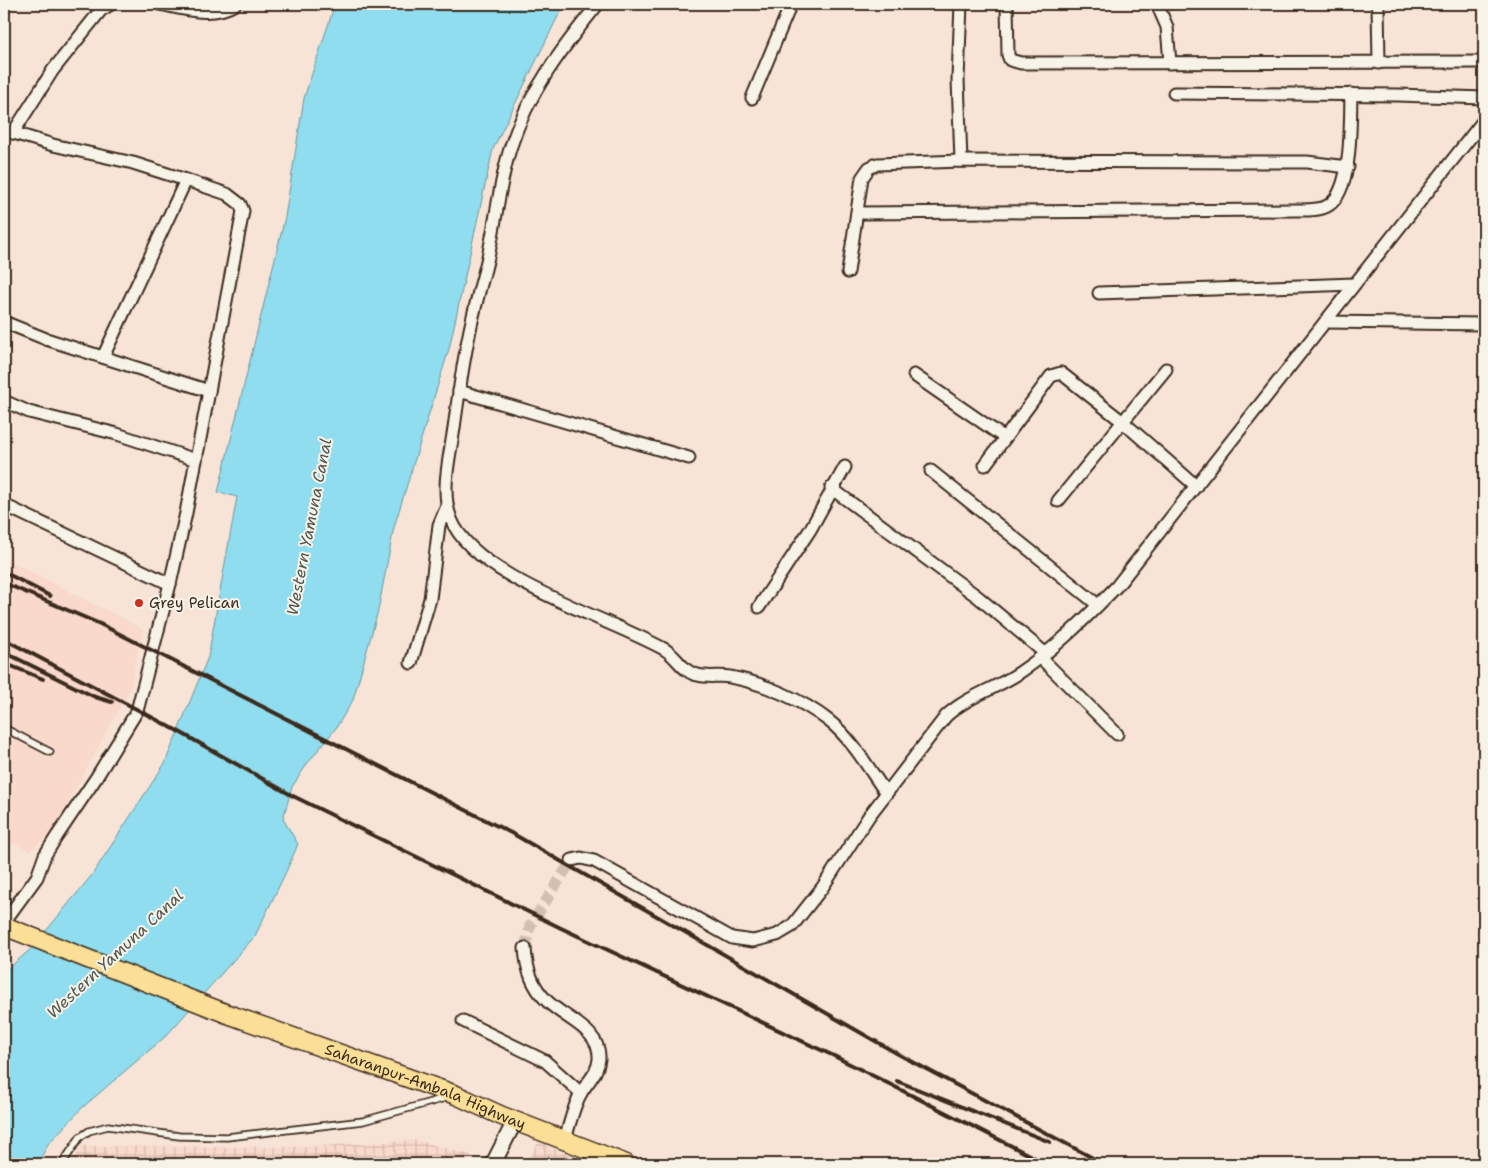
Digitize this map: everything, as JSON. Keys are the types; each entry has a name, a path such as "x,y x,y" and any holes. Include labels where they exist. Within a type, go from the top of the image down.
{"main road":[{"name":"Saharanpur-Ambala Highway","path":"4,926 225,1013 456,1095 515,1121 626,1164"}],"street":[{"path":"4,922 37,877 45,855 96,778 137,711 170,584 196,460 242,211 240,204 227,194 186,180 132,163 8,132 53,70 101,10 111,4"},
{"path":"159,4 190,10 218,12 235,4"},
{"path":"598,4 570,38 548,71 526,108 511,147 490,249 464,354 447,478 447,506 457,532 469,546 486,562 513,578 666,650 691,673 698,676 731,677 770,689 828,720 848,741 886,793"},
{"path":"752,98 791,4"},
{"path":"961,4 958,79 961,161"},
{"path":"1007,4 1007,50 1010,60 1014,62 1484,62"},
{"path":"1158,4 1167,27 1170,63"},
{"path":"1378,4 1379,63"},
{"path":"1174,93 1351,94 1484,98"},
{"path":"857,213 1314,209 1329,205 1348,167 1351,94"},
{"path":"572,860 581,858 594,861 732,938 753,941 777,935 792,926 822,888 916,752 953,708 999,685 1043,656 1117,586 1484,120"},
{"path":"848,272 862,178 872,165 882,163 961,161 1307,162 1348,167"},
{"path":"103,358 186,180"},
{"path":"1099,293 1354,284"},
{"path":"4,322 46,339 209,391"},
{"path":"1325,322 1484,324"},
{"path":"1058,501 1166,369"},
{"path":"984,465 1051,376 1058,373 1123,422 1196,486"},
{"path":"914,375 1005,438"},
{"path":"459,391 689,458"},
{"path":"4,401 28,412 117,434 196,460"},
{"path":"759,607 810,530 845,467"},
{"path":"931,471 1098,605"},
{"path":"832,488 978,597 1043,656 1117,734"},
{"path":"4,505 170,584"},
{"path":"411,662 430,599 439,525 447,506"},
{"path":"525,948 526,963 538,991 553,1007 591,1034 598,1045 599,1060 595,1073 581,1093 565,1140"},
{"path":"463,1021 545,1061 581,1093"},
{"path":"493,1164 515,1121"}],"lane":[{"path":"4,728 50,752"},
{"path":"62,1164 80,1137 88,1131 103,1127 178,1136 236,1136 363,1120 456,1095"}],"shaded area":[{"path":"4,558 143,629 130,689 50,836 30,851 4,839"},
{"path":"415,1140 471,1155 466,1164 72,1164 82,1146 304,1147"},
{"path":"538,1142 592,1164 526,1164"}],"water":[{"name":"Western Yamuna Canal","path":"335,4 564,4 493,149 449,349 394,527 378,611 353,700 336,728 307,764 292,787 283,819 298,844 286,872 255,936 166,1036 83,1107 48,1144 38,1164 4,1164 4,972 32,948 92,875 165,763 208,657 237,497 218,492 285,217 304,98"}],"tunnel":[{"path":"525,948 530,926 572,860"}],"railway":[{"path":"4,572 50,596"},
{"path":"4,583 100,624 515,835 898,1054 1104,1164"},
{"path":"4,639 176,730 293,796 561,928 834,1056 1047,1164"},
{"path":"4,652 95,697 112,702"},
{"path":"4,663 43,679"},
{"path":"897,1081 1050,1142"}],"place":[{"name":"Grey Pelican","path":"139,603"}]}
